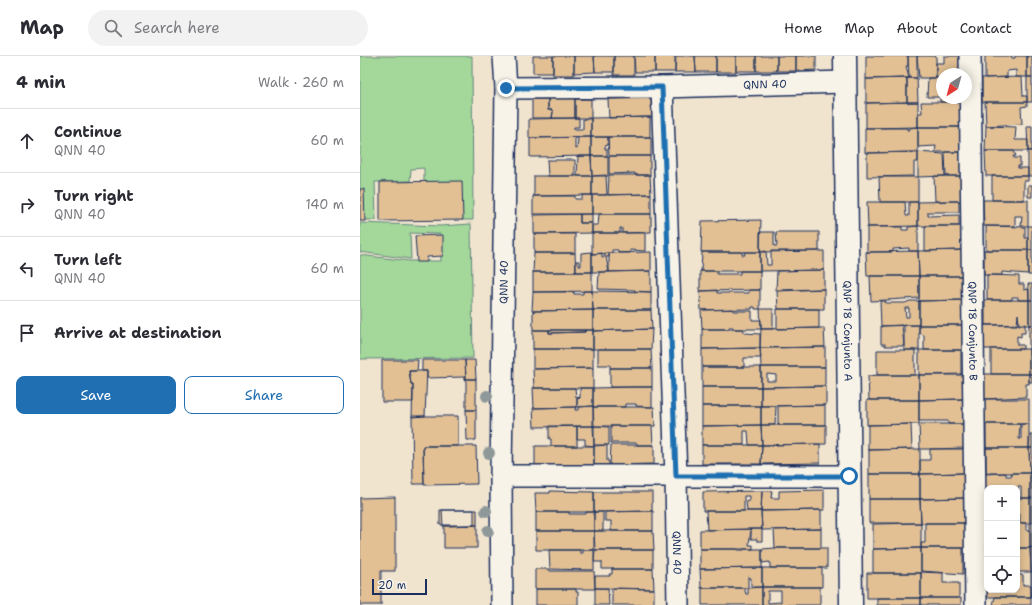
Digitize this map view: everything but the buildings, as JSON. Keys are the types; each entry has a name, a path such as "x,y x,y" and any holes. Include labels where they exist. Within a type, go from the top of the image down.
{"street":[{"name":"QNN 40","path":"502,605 501,476 506,88 504,56"},
{"name":"QNP 18 Conjunto A","path":"845,56 851,605"},
{"name":"QNP 18 Conjunto B","path":"970,56 976,605"},
{"name":"QNN 40","path":"506,88 662,87 845,82"},
{"name":"QNN 40","path":"662,87 676,476 678,605"},
{"path":"501,476 849,476"}],"green space":[{"path":"360,56 472,56 473,220 460,220 424,182 424,168 411,169 410,181 375,182 376,220 363,220 360,188"},
{"path":"360,223 440,226 471,224 473,358 360,359 360,255 410,261 441,261 440,234 410,233 411,259 360,252"}],"route":[{"path":"506,88 662,87 676,476 849,476"}]}
